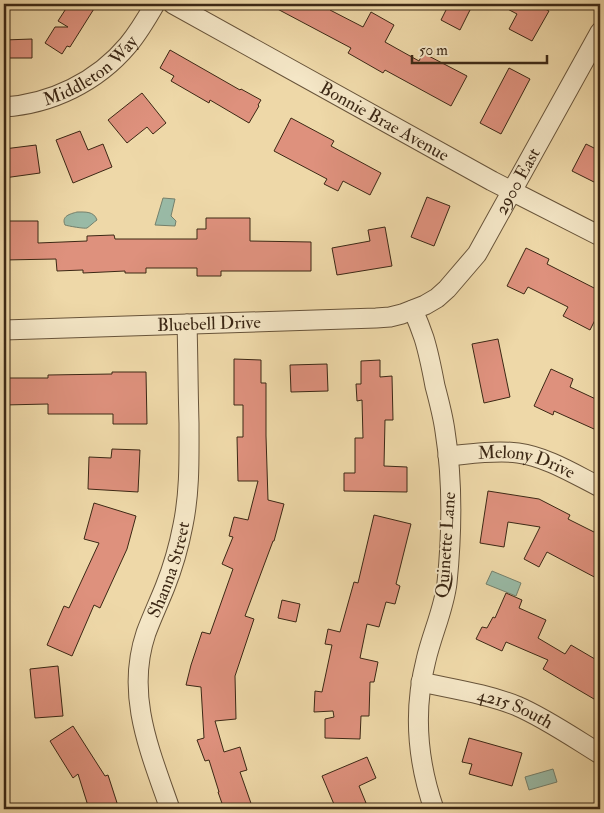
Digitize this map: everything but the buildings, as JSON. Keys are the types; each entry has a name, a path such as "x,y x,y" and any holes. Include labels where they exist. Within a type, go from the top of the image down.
{"street":[{"name":"Middleton Way","path":"4,107 36,102 56,96 90,78 106,67 127,46 156,4"},
{"name":"Bonnie Brae Avenue","path":"173,4 512,192 600,236"},
{"name":"2900 East","path":"413,310 436,298 447,289 477,254 600,32"},
{"name":"Bluebell Drive","path":"4,330 376,318 390,317 413,310"},
{"name":"Quinette Lane","path":"413,310 425,339 445,429 448,456 450,519 447,585 421,682 418,718 420,754 427,789 434,809"},
{"name":"Shanna Street","path":"170,809 146,740 138,698 138,675 146,633 176,555 187,497 189,468 187,324"},
{"name":"Melony Drive","path":"448,456 485,453 518,454 547,461 600,486"},
{"name":"4215 South","path":"421,682 493,698 520,707 600,754"}],"shaded area":[{"path":"163,198 175,199 171,216 176,221 175,226 155,225"},
{"path":"77,212 86,212 94,215 97,220 87,228 65,225 65,217"},
{"path":"492,571 521,583 516,596 486,584"},
{"path":"553,769 557,782 529,790 525,777"}]}
